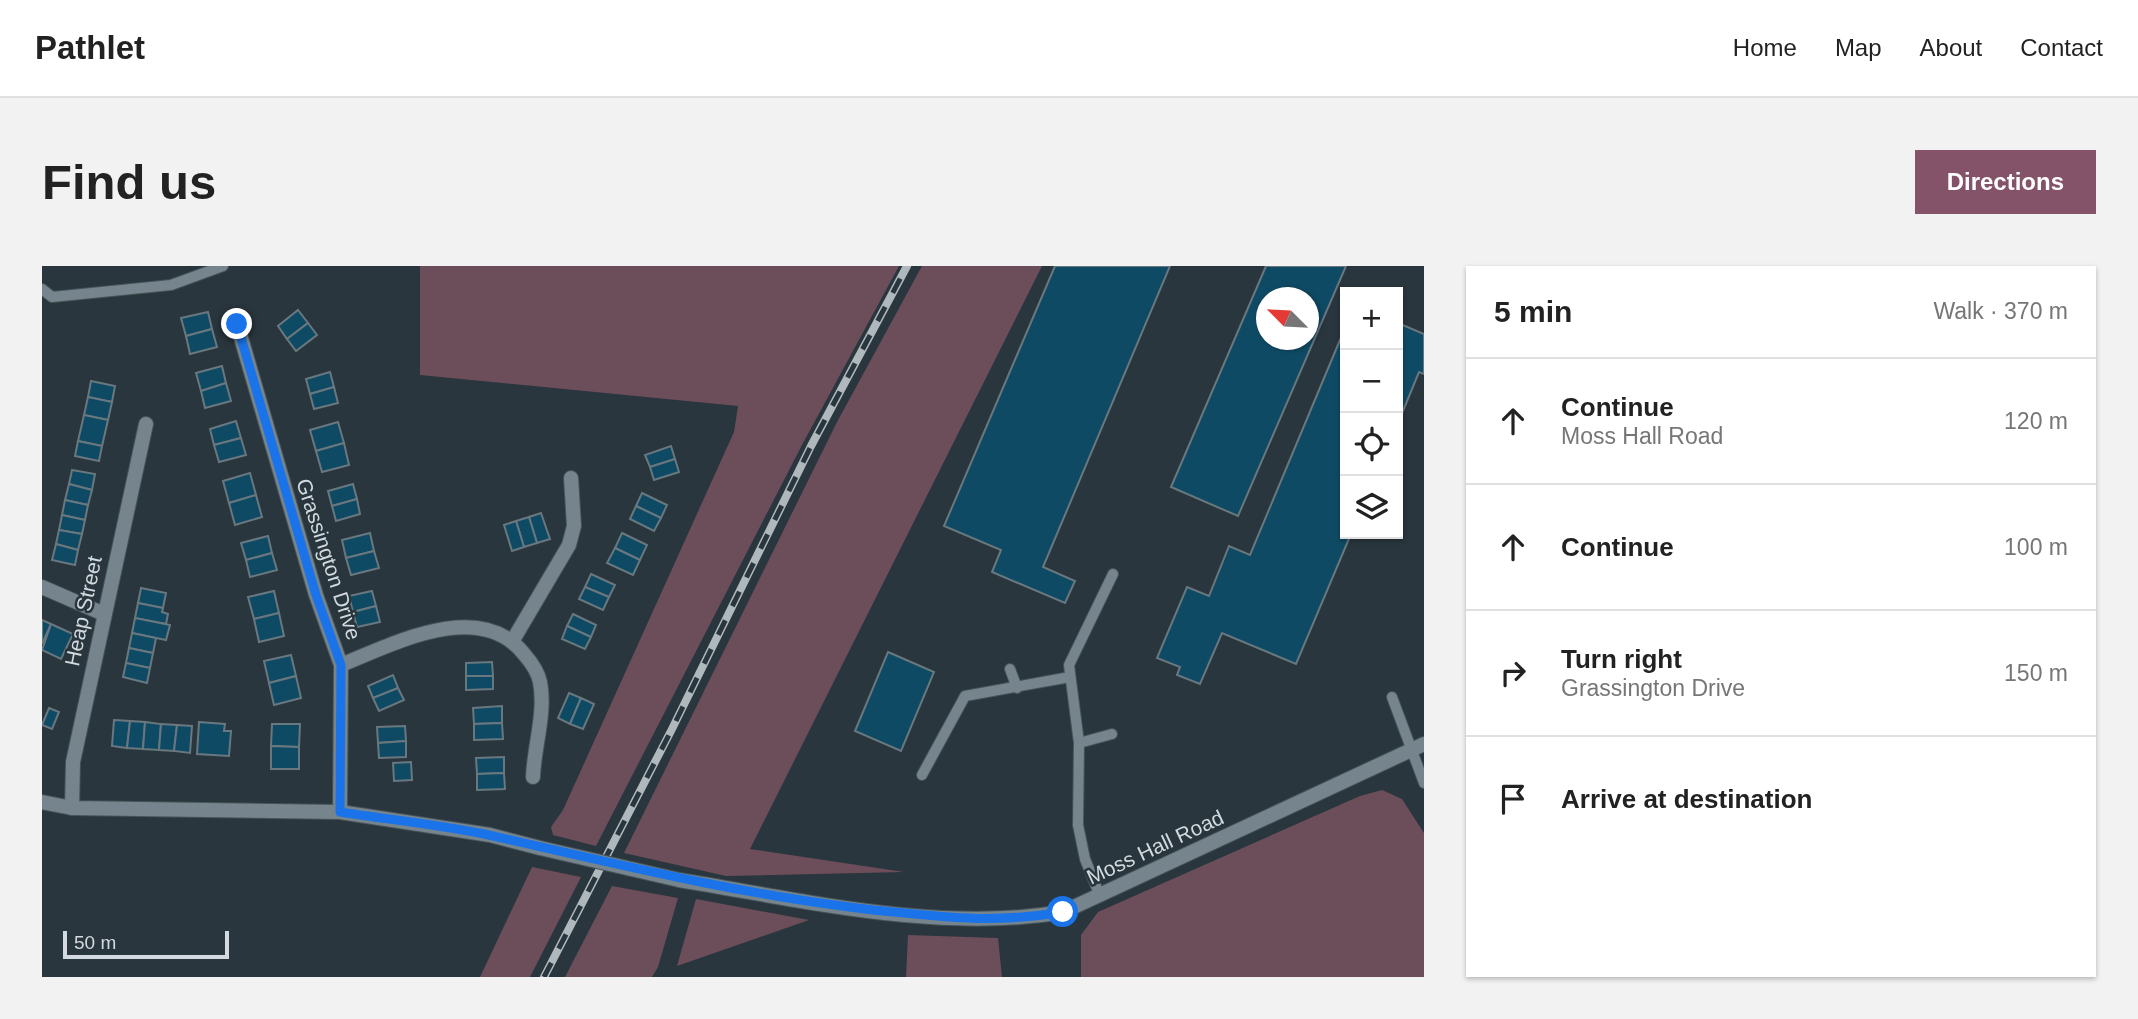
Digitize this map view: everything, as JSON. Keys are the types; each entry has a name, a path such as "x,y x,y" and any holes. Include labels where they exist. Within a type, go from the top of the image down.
{"street":[{"name":"Grassington Drive","path":"237,324 316,595 341,665 340,812"},
{"name":"Heap Street","path":"72,808 74,762 146,424"},
{"path":"513,640 569,545 574,526 571,478"},
{"path":"42,587 104,614"},
{"path":"341,665 418,634 439,630 483,629 513,640 540,680 541,711 533,777"},
{"name":"Moss Hall Road","path":"42,802 72,808 340,812 490,835 679,880 831,905 973,921 1021,919 1063,912 1418,746"}],"lane":[{"path":"42,289 52,297 171,285 223,266"},
{"path":"1100,896 1085,859 1078,825 1079,743 1069,665 1113,574"},
{"path":"1010,669 1017,688"},
{"path":"922,775 965,696 1070,677"},
{"path":"1392,697 1418,746 1424,783"},
{"path":"1079,743 1112,734"}],"shaded area":[{"path":"420,266 899,266 802,445 596,846 553,835 551,827 563,810 734,432 738,406 420,375"},
{"path":"922,266 1042,266 750,849 904,872 726,876 624,853 837,422"},
{"path":"1382,790 1402,799 1424,833 1424,977 1081,977 1081,935 1098,912 1360,796"},
{"path":"532,867 581,877 530,977 480,977"},
{"path":"612,886 678,898 658,967 652,977 565,977"},
{"path":"696,899 809,920 677,966"},
{"path":"908,935 998,938 1002,977 906,977"}],"building":[{"path":"1055,266 1170,266 1043,567 1075,581 1065,603 992,572 1001,550 944,526"},
{"path":"1266,266 1346,266 1319,328 1319,287 1257,287"},
{"path":"1256,289 1256,350 1310,350 1238,516 1171,487"},
{"path":"298,310 308,323 287,339 278,326"},
{"path":"208,312 212,329 186,336 181,318"},
{"path":"308,323 317,335 296,351 287,339"},
{"path":"1403,325 1424,334 1424,374 1419,372 1403,411"},
{"path":"212,329 217,347 190,354 186,336"},
{"path":"1340,340 1340,539 1349,539 1296,664 1222,633 1200,684 1177,675 1180,667 1157,658 1187,587 1209,596 1229,546 1250,555"},
{"path":"222,366 226,383 201,391 196,373"},
{"path":"330,372 334,387 310,394 306,379"},
{"path":"91,381 115,386 112,402 88,397"},
{"path":"226,383 231,401 205,408 201,391"},
{"path":"334,387 338,403 314,409 310,394"},
{"path":"88,397 112,402 108,420 84,415"},
{"path":"84,415 108,420 102,446 78,441"},
{"path":"236,421 241,438 214,445 210,429"},
{"path":"338,422 344,443 316,451 310,430"},
{"path":"241,438 246,455 219,462 214,445"},
{"path":"78,441 102,446 99,461 75,456"},
{"path":"344,443 349,465 322,472 316,451"},
{"path":"671,446 675,459 650,467 645,455"},
{"path":"675,459 679,472 654,480 650,467"},
{"path":"72,470 95,474 92,490 69,484"},
{"path":"250,473 256,495 229,503 223,481"},
{"path":"69,484 92,490 88,505 65,500"},
{"path":"353,484 357,499 332,506 328,491"},
{"path":"642,493 667,505 661,518 636,506"},
{"path":"256,495 262,517 235,525 229,503"},
{"path":"357,499 360,514 336,521 332,506"},
{"path":"65,500 88,505 85,520 62,515"},
{"path":"636,506 661,518 654,531 630,519"},
{"path":"541,513 550,539 537,543 529,517"},
{"path":"62,515 85,520 82,534 59,530"},
{"path":"529,517 537,543 524,547 516,521"},
{"path":"516,521 524,547 512,551 504,525"},
{"path":"59,530 82,534 78,550 56,544"},
{"path":"370,533 374,551 346,558 342,540"},
{"path":"622,533 647,545 640,560 615,548"},
{"path":"268,536 272,553 246,560 241,543"},
{"path":"56,544 78,550 75,565 52,560"},
{"path":"615,548 640,560 633,575 607,563"},
{"path":"374,551 379,568 351,575 346,558"},
{"path":"272,553 277,570 250,577 246,560"},
{"path":"591,574 615,585 609,597 585,587"},
{"path":"585,587 609,597 603,610 579,599"},
{"path":"141,588 166,593 163,608 138,603"},
{"path":"274,591 279,613 254,619 248,597"},
{"path":"372,591 376,606 353,612 349,596"},
{"path":"138,603 163,608 162,612 168,614 166,624 135,618"},
{"path":"376,606 380,622 357,627 353,612"},
{"path":"279,613 284,636 259,642 254,619"},
{"path":"573,614 596,625 591,637 567,626"},
{"path":"135,618 170,625 166,640 132,633"},
{"path":"42,620 51,624 42,644"},
{"path":"51,624 73,634 61,659 42,650"},
{"path":"567,626 591,637 585,649 562,639"},
{"path":"132,633 156,638 153,653 129,648"},
{"path":"129,648 153,653 150,668 126,663"},
{"path":"888,652 934,672 901,751 855,731"},
{"path":"291,655 296,676 269,683 264,661"},
{"path":"492,662 493,676 466,676 466,663"},
{"path":"126,663 150,668 147,683 123,677"},
{"path":"393,675 398,688 373,698 368,686"},
{"path":"296,676 301,698 274,705 269,683"},
{"path":"466,676 493,676 493,689 466,690"},
{"path":"398,688 404,700 379,711 373,698"},
{"path":"569,693 581,698 570,724 558,718"},
{"path":"581,698 594,704 583,729 570,724"},
{"path":"502,706 502,723 474,724 473,708"},
{"path":"49,708 59,712 52,729 42,725"},
{"path":"114,720 130,721 127,748 112,746"},
{"path":"130,721 145,722 143,749 127,748"},
{"path":"145,722 161,724 159,750 143,749"},
{"path":"199,722 225,724 224,731 231,731 229,756 197,754"},
{"path":"502,723 503,739 474,740 474,724"},
{"path":"161,724 177,725 174,751 159,750"},
{"path":"272,724 300,724 299,747 271,746"},
{"path":"177,725 192,726 190,753 174,751"},
{"path":"405,726 406,741 378,743 377,727"},
{"path":"406,741 406,757 379,758 378,743"},
{"path":"271,746 299,747 299,769 271,769"},
{"path":"504,757 504,773 477,774 476,758"},
{"path":"411,762 412,780 394,781 393,763"},
{"path":"504,773 505,789 477,790 477,774"}],"railway":[{"path":"544,977 672,729 811,446 907,266"}],"route":[{"path":"237,324 316,595 341,665 340,812 490,835 679,880 831,905 973,921 1021,919 1063,912"}]}
